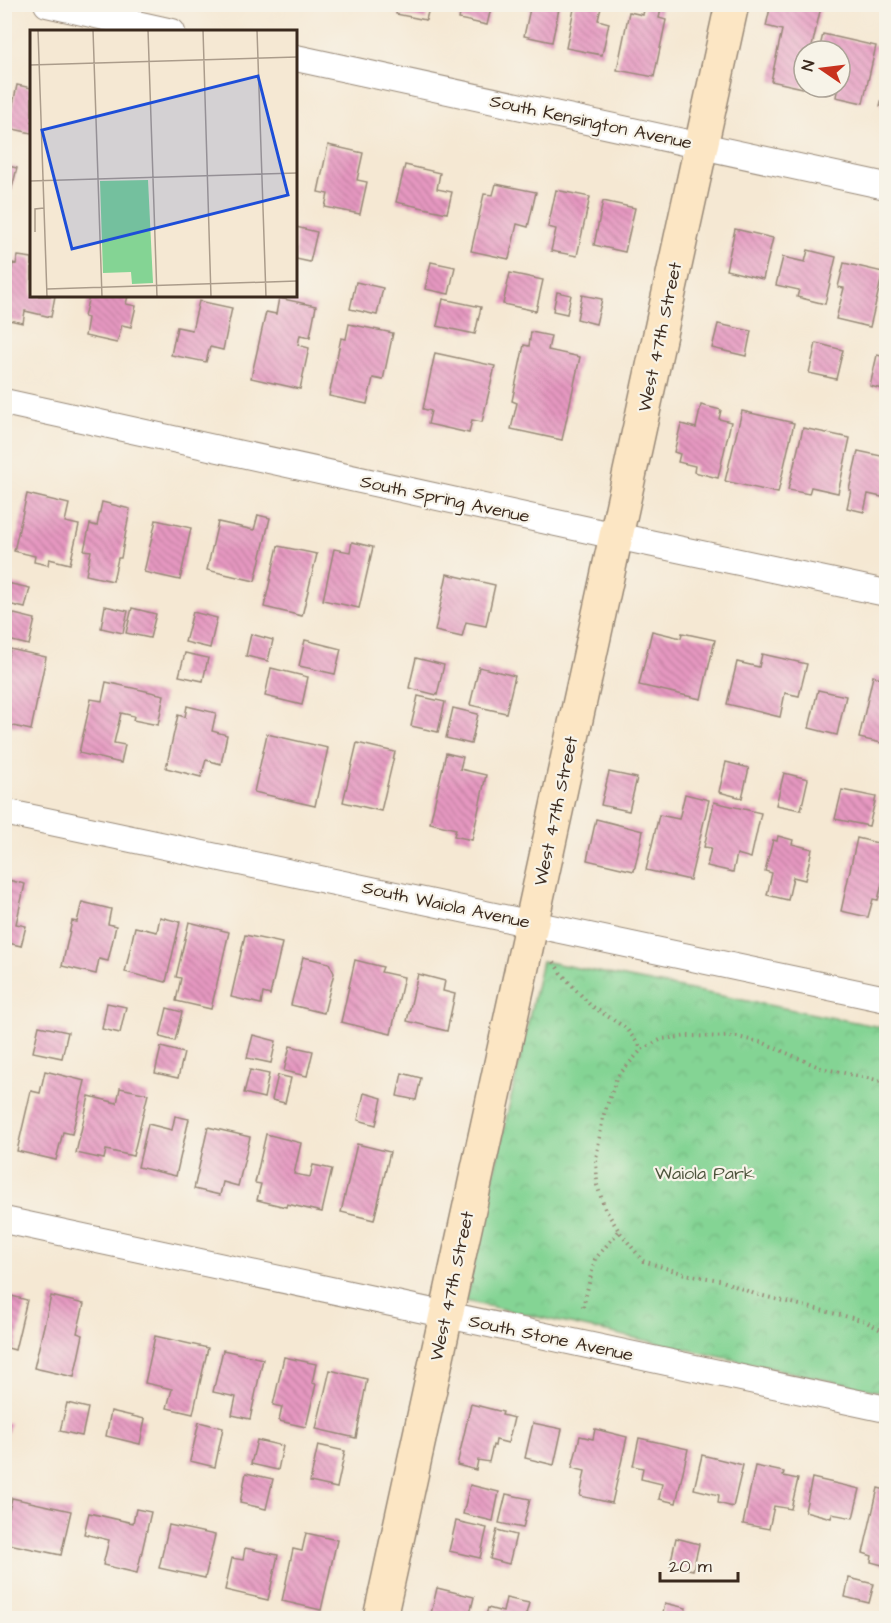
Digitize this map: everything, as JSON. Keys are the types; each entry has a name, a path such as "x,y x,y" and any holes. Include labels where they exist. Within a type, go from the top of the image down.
{"main road":[{"name":"West 47th Street","path":"380,1618 732,4"}],"street":[{"path":"48,4 163,30"},
{"name":"South Kensington Avenue","path":"297,58 886,186"},
{"name":"South Spring Avenue","path":"4,402 886,593"},
{"name":"South Waiola Avenue","path":"4,812 886,999"},
{"name":"South Stone Avenue","path":"4,1220 886,1409"}],"path":[{"path":"554,961 560,972 590,1005 626,1028 642,1049"},
{"path":"886,1082 820,1068 764,1043 737,1037 689,1036 662,1040 642,1049 617,1077 603,1117 596,1159 597,1185 604,1209 643,1261 657,1267 720,1280 755,1293 865,1321 886,1333"},
{"path":"583,1307 595,1259 619,1231"}],"green space":[{"name":"Waiola Park","path":"542,961 886,1028 886,1393 465,1301"}],"building":[{"path":"360,4 376,4 375,9"},
{"path":"398,4 430,4 426,20 396,14"},
{"path":"462,4 492,4 487,25 459,19"},
{"path":"531,4 560,4 552,42 524,36"},
{"path":"575,4 602,4 598,20 609,23 602,55 566,48"},
{"path":"645,4 662,4 659,18 666,20 654,77 617,70 629,12 643,15"},
{"path":"771,4 812,4 821,7 814,39 792,39 792,86 771,81 782,30 766,26"},
{"path":"823,34 845,39 822,39"},
{"path":"852,41 876,46 863,103 845,99 852,99"},
{"path":"886,82 886,107 880,106"},
{"path":"17,85 30,88 30,133 8,128"},
{"path":"328,145 363,153 357,180 367,182 360,214 325,207 328,194 318,192"},
{"path":"4,165 17,168 11,192 4,191"},
{"path":"405,165 440,173 437,189 452,192 447,213 396,202"},
{"path":"496,184 536,192 528,227 517,224 509,259 471,251 484,194 493,195"},
{"path":"556,190 590,197 577,256 551,251 556,229 548,227"},
{"path":"603,201 635,208 625,252 594,245"},
{"path":"297,227 317,232 310,262 297,259"},
{"path":"735,229 773,238 763,279 726,270"},
{"path":"808,250 836,257 825,304 797,297 799,290 776,285 783,257 805,262"},
{"path":"18,256 30,258 30,297 55,297 51,317 25,311 23,323 4,319 4,303 13,263 16,264"},
{"path":"431,262 455,267 449,294 425,289"},
{"path":"844,263 883,272 870,327 836,319 844,288 838,287"},
{"path":"510,273 543,280 536,311 503,304"},
{"path":"356,282 383,288 377,315 350,309"},
{"path":"557,292 571,295 567,314 553,311"},
{"path":"582,295 602,299 596,324 577,319"},
{"path":"89,297 128,297 126,304 136,306 131,327 122,325 117,343 85,336 88,318 84,317"},
{"path":"279,298 316,306 310,337 300,335 298,345 309,348 300,389 251,378 266,312 276,314"},
{"path":"443,299 481,307 475,334 437,326"},
{"path":"199,301 232,308 223,350 210,347 206,362 171,355 177,327 192,330"},
{"path":"349,324 393,333 383,380 373,378 367,404 329,396 341,338 346,339"},
{"path":"718,324 751,331 746,356 712,348"},
{"path":"531,332 551,336 548,350 580,357 562,440 511,429 517,403 512,401 524,345 529,346"},
{"path":"816,343 843,350 836,379 809,373"},
{"path":"435,353 495,366 482,422 472,420 469,433 428,424 431,411 423,409"},
{"path":"877,355 886,357 886,390 870,386"},
{"path":"701,405 721,410 719,419 731,422 718,478 694,472 695,466 678,462 680,454 674,452 681,424 696,428"},
{"path":"742,411 794,423 778,493 725,481"},
{"path":"803,428 850,438 838,493 811,487 809,494 788,490"},
{"path":"858,451 886,457 886,498 868,494 864,512 847,508"},
{"path":"4,489 10,490 5,509 4,509"},
{"path":"27,494 69,504 65,522 79,525 70,564 49,559 48,565 34,562 35,556 14,551"},
{"path":"102,502 130,509 121,558 118,558 113,581 86,575 91,551 84,550 90,524 97,526"},
{"path":"258,515 270,518 255,581 207,570 218,522 254,530"},
{"path":"156,520 191,528 180,580 144,572"},
{"path":"352,542 373,547 359,608 323,600 334,549 350,552"},
{"path":"278,546 317,554 302,616 264,607"},
{"path":"447,574 495,585 486,626 466,622 462,637 435,631"},
{"path":"7,583 30,588 25,608 4,603"},
{"path":"105,606 128,611 123,633 101,628"},
{"path":"132,608 156,614 150,638 126,633"},
{"path":"6,612 35,619 29,645 4,639"},
{"path":"193,612 217,618 210,648 185,642"},
{"path":"652,631 681,638 682,633 715,640 701,699 639,685"},
{"path":"251,634 273,640 268,661 246,656"},
{"path":"305,640 341,649 335,674 299,666"},
{"path":"10,649 46,657 31,730 4,724 4,671"},
{"path":"185,653 208,658 203,681 179,676"},
{"path":"762,654 807,664 799,696 785,693 780,717 727,704 737,662 759,667"},
{"path":"416,658 444,665 437,695 409,688"},
{"path":"479,667 515,676 506,713 470,705"},
{"path":"271,668 308,677 302,705 265,696"},
{"path":"873,676 886,679 886,744 859,738"},
{"path":"106,682 164,695 158,725 133,720 134,716 121,713 114,743 125,745 121,763 79,753 91,699 102,701"},
{"path":"818,690 846,696 837,735 809,728"},
{"path":"418,696 445,702 438,732 411,726"},
{"path":"187,706 216,713 212,731 227,735 221,764 206,760 201,777 166,768 178,715 185,717"},
{"path":"453,708 478,714 471,744 446,738"},
{"path":"267,734 328,748 315,806 254,792"},
{"path":"357,743 395,752 381,811 343,802"},
{"path":"446,753 463,757 460,769 486,775 472,840 454,836 456,829 430,823"},
{"path":"726,762 749,768 742,798 719,792"},
{"path":"609,772 637,778 629,811 601,805"},
{"path":"784,773 808,779 801,810 776,805"},
{"path":"842,790 876,797 869,826 835,819"},
{"path":"685,794 709,800 690,880 646,870 659,815 679,819"},
{"path":"714,802 761,813 751,858 737,854 733,872 707,866 711,848 704,847"},
{"path":"596,819 643,831 634,871 587,860"},
{"path":"778,836 793,840 792,844 812,849 805,880 793,877 788,900 767,895 772,873 765,871 773,840 777,841"},
{"path":"857,838 886,845 886,876 884,876 878,900 873,899 868,917 841,911"},
{"path":"4,879 25,884 16,924 26,926 21,946 4,942"},
{"path":"82,902 111,909 108,924 116,926 108,961 99,959 96,974 62,966 72,921 77,922"},
{"path":"160,917 180,922 166,982 125,972 135,927 157,932"},
{"path":"189,922 229,932 211,1009 176,1001 181,978 176,977"},
{"path":"245,935 282,943 270,995 263,993 261,1004 231,997"},
{"path":"303,957 329,963 334,973 324,1013 291,1005"},
{"path":"355,960 383,967 381,972 404,977 391,1034 341,1022"},
{"path":"418,974 445,981 443,991 455,994 447,1031 407,1021"},
{"path":"107,1003 126,1007 120,1033 102,1029"},
{"path":"167,1008 182,1012 175,1041 160,1037"},
{"path":"39,1026 68,1032 62,1058 33,1052"},
{"path":"253,1035 276,1041 271,1063 247,1058"},
{"path":"290,1046 313,1051 307,1076 284,1071"},
{"path":"161,1047 184,1053 178,1078 155,1073"},
{"path":"250,1070 269,1074 264,1098 244,1093"},
{"path":"45,1071 85,1081 72,1134 63,1132 56,1160 17,1151 31,1091 40,1093"},
{"path":"402,1073 421,1078 416,1100 397,1096"},
{"path":"278,1075 291,1078 285,1103 272,1100"},
{"path":"120,1088 148,1094 133,1156 106,1150 104,1159 76,1153 89,1096 117,1103"},
{"path":"364,1093 382,1098 376,1125 358,1120"},
{"path":"175,1116 189,1119 176,1176 138,1167 148,1124 172,1130"},
{"path":"208,1127 250,1137 238,1186 223,1182 220,1195 194,1189"},
{"path":"266,1134 301,1143 294,1174 310,1177 313,1165 332,1169 322,1212 257,1200 261,1184 255,1183"},
{"path":"357,1144 390,1152 374,1220 341,1212"},
{"path":"4,1294 27,1300 15,1350 4,1347"},
{"path":"51,1296 84,1304 77,1333 83,1335 74,1377 34,1368"},
{"path":"155,1336 208,1348 193,1414 167,1408 172,1389 145,1383"},
{"path":"223,1350 263,1359 250,1419 232,1415 236,1397 213,1392"},
{"path":"284,1357 316,1364 312,1383 316,1384 306,1427 279,1421 282,1407 273,1405"},
{"path":"330,1370 367,1379 356,1438 316,1429"},
{"path":"67,1403 88,1408 82,1436 60,1431"},
{"path":"471,1404 503,1412 502,1415 514,1418 508,1443 496,1440 489,1462 478,1460 476,1470 457,1465"},
{"path":"111,1411 145,1419 140,1444 106,1436"},
{"path":"4,1422 10,1423 5,1442 4,1442"},
{"path":"199,1422 223,1428 215,1467 190,1461"},
{"path":"533,1423 562,1429 554,1465 525,1458"},
{"path":"595,1429 627,1437 612,1503 580,1496 585,1471 572,1468 580,1436 593,1439"},
{"path":"639,1438 688,1449 676,1503 659,1499 662,1484 641,1479 643,1468 633,1466"},
{"path":"257,1440 283,1446 278,1470 251,1464"},
{"path":"318,1445 345,1451 337,1488 310,1482"},
{"path":"702,1455 743,1465 733,1507 718,1503 719,1495 694,1489"},
{"path":"755,1466 784,1472 783,1476 798,1479 791,1509 774,1506 769,1529 743,1524"},
{"path":"246,1473 273,1479 266,1509 240,1503"},
{"path":"812,1478 860,1489 853,1518 832,1514 831,1518 805,1511"},
{"path":"470,1485 499,1492 493,1521 463,1514"},
{"path":"878,1488 886,1490 886,1566 871,1562 872,1556 863,1553"},
{"path":"506,1494 530,1499 523,1528 499,1523"},
{"path":"12,1498 71,1511 61,1555 4,1543 4,1530"},
{"path":"136,1509 151,1512 137,1573 103,1565 109,1540 84,1534 89,1513 133,1523"},
{"path":"456,1521 487,1528 480,1558 449,1551"},
{"path":"169,1525 215,1535 205,1578 159,1568"},
{"path":"497,1530 516,1535 509,1564 490,1559"},
{"path":"306,1533 337,1540 321,1610 282,1601 293,1549 302,1551"},
{"path":"676,1538 699,1544 693,1570 670,1565"},
{"path":"245,1548 278,1555 268,1600 225,1590 232,1558 243,1560"},
{"path":"849,1578 874,1584 869,1603 845,1597"},
{"path":"437,1588 474,1597 469,1618 430,1618"},
{"path":"506,1598 529,1603 525,1618 485,1618 488,1608 503,1612"},
{"path":"665,1603 686,1608 683,1618 662,1618"}]}
